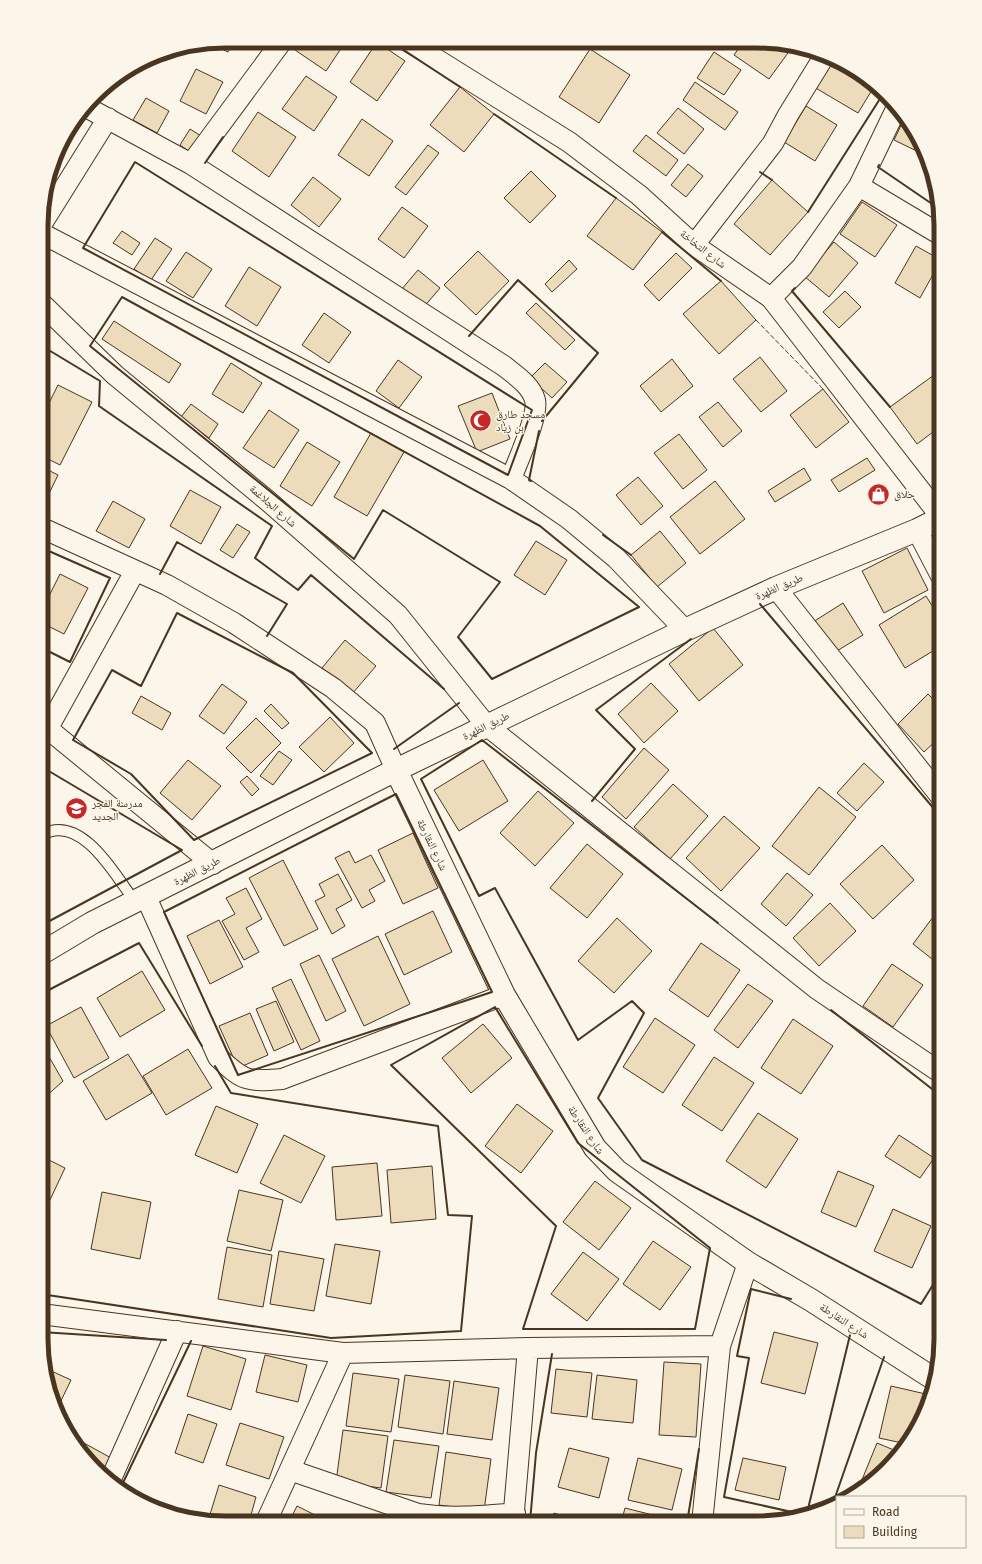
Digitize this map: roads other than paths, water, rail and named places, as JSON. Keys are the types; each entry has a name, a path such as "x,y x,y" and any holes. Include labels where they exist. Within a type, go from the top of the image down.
{"main road":[{"name":"طريق الظهرة","path":"48,949 92,923 213,864 486,725 776,588 917,530 934,522"},
{"name":"شارع النقارطة","path":"396,770 504,995 549,1069 580,1126 595,1148 617,1171 748,1263 811,1300 930,1377"}],"street":[{"path":"191,164 277,48"},
{"name":"شارع التخاخة","path":"419,48 569,142 639,195 694,245 771,298 934,509"},
{"path":"694,245 773,143 788,115 823,60"},
{"path":"91,109 191,164 504,366 525,384 535,400 532,424 510,479"},
{"path":"771,298 802,268 859,186 894,114"},
{"path":"48,212 108,118"},
{"path":"859,186 934,231"},
{"path":"48,237 510,479 569,519 616,558 685,630"},
{"name":"شارع الجلاغمة","path":"48,310 115,375 268,501 398,615 486,725 817,989 934,1068"},
{"path":"917,530 934,563"},
{"path":"48,531 166,585 234,623 333,688 375,723 396,770"},
{"path":"48,721 135,570"},
{"path":"776,588 934,788"},
{"path":"48,728 213,864"},
{"path":"141,900 218,1057 237,1076 256,1082 282,1079 504,995"},
{"path":"703,1516 720,1346 748,1263"},
{"path":"48,1315 343,1353 528,1348 720,1346"},
{"path":"113,1476 178,1331"},
{"path":"514,1516 528,1348"},
{"path":"269,1516 343,1353"},
{"path":"290,1470 418,1514 433,1516"}],"lane":[{"path":"48,831 60,829 71,832 81,838 99,854 141,900"}],"place":[{"name":"مسجد طارق بن زياد","path":"481,420"},
{"name":"حلاق","path":"879,494"},
{"name":"مدرسة الفجر الجديد","path":"77,809"}]}
